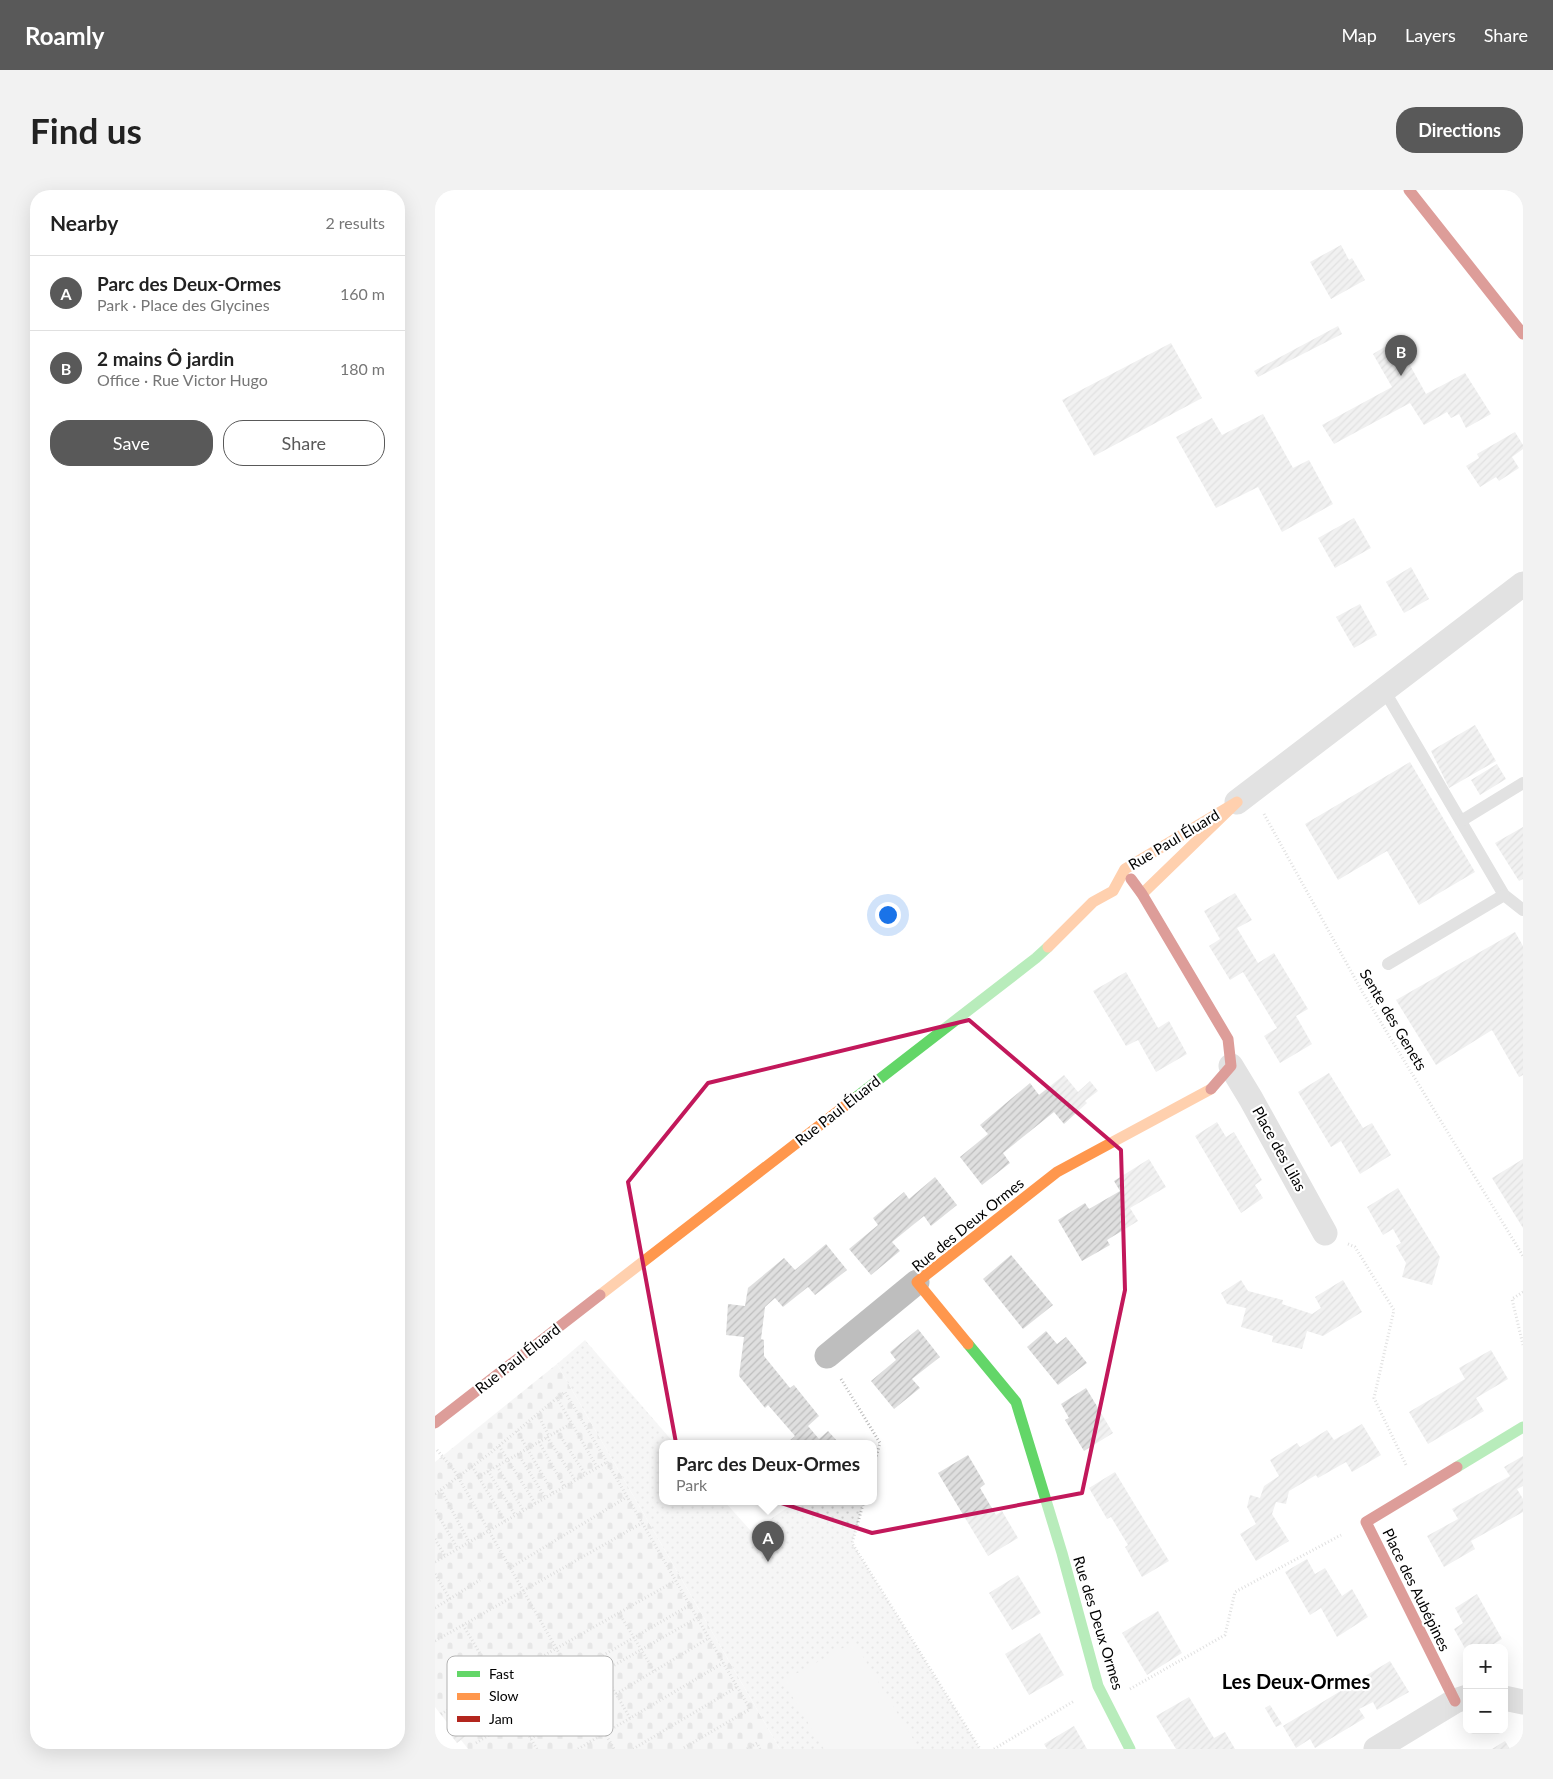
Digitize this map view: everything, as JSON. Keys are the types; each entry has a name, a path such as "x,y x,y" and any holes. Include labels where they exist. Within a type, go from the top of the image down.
{"street":[{"path":"1409,190 1523,334"},
{"name":"Rue Paul Éluard","path":"1142,894 1245,797 1523,584"},
{"name":"Rue Paul Éluard","path":"435,1423 1036,958 1093,902 1113,891 1125,869 1245,797"},
{"path":"1125,869 1142,894 1227,1039 1231,1066"},
{"name":"Place des Lilas","path":"1231,1066 1325,1233"},
{"name":"Rue des Deux Ormes","path":"1130,1749 1099,1686 1062,1553 1016,1402 917,1282 1057,1172 1212,1089 1231,1066"},
{"path":"827,1356 917,1282"},
{"name":"Place des Aubépines","path":"1461,1699 1366,1522 1523,1427"},
{"path":"1376,1749 1461,1699"},
{"path":"1508,1699 1523,1702"}],"lane":[{"path":"1384,690 1504,895 1523,910"},
{"path":"1461,821 1523,783"},
{"path":"1388,964 1504,895"}],"path":[{"name":"Sente des Genets","path":"1245,797 1523,1256"},
{"path":"1325,1233 1355,1247 1394,1310 1373,1398 1418,1490"},
{"path":"1523,1292 1512,1299 1523,1345"},
{"path":"827,1356 880,1443 877,1454"},
{"path":"435,1494 499,1446 565,1392 750,1709 682,1749"},
{"path":"557,1398 597,1467"},
{"path":"538,1415 548,1437 575,1480"},
{"path":"478,1477 572,1423"},
{"path":"517,1431 553,1493"},
{"path":"557,1431 585,1474"},
{"path":"539,1442 564,1486"},
{"path":"499,1446 535,1503"},
{"path":"435,1447 458,1478 561,1656"},
{"path":"518,1454 545,1498"},
{"path":"435,1562 607,1462"},
{"path":"472,1466 505,1521"},
{"path":"497,1466 523,1510"},
{"path":"488,1471 515,1515"},
{"path":"441,1490 469,1542"},
{"path":"509,1568 627,1496"},
{"path":"863,1505 852,1543 981,1749"},
{"path":"435,1510 457,1549"},
{"path":"1106,1702 1225,1635 1235,1592 1366,1522"},
{"path":"435,1642 642,1523"},
{"path":"435,1539 445,1556"},
{"path":"435,1574 450,1599"},
{"path":"435,1608 480,1580"},
{"path":"542,1656 675,1581"},
{"path":"602,1656 690,1606"},
{"path":"619,1613 654,1671"},
{"path":"613,1666 697,1618"},
{"path":"463,1625 481,1656"},
{"path":"616,1694 709,1638"},
{"path":"613,1728 723,1663"},
{"path":"994,1749 1099,1686"},
{"path":"633,1749 737,1688"},
{"path":"613,1689 630,1718"},
{"path":"441,1714 447,1711"},
{"path":"476,1743 487,1736"},
{"path":"529,1736 537,1749"},
{"path":"531,1739 536,1736"},
{"path":"578,1749 600,1736"},
{"path":"607,1736 614,1749"},
{"path":"747,1749 757,1744 760,1749"}],"highlighted area":[{"path":"969,1020 1121,1150 1125,1290 1082,1493 872,1533 681,1470 628,1182 708,1083"}],"green space":[{"path":"585,1340 671,1440 659,1440 659,1505 728,1505 752,1532 791,1505 863,1505 852,1543 980,1749 780,1749 557,1364"},
{"path":"557,1364 780,1749 468,1749 458,1736 613,1736 613,1656 447,1656 447,1722 435,1707 435,1462"},
{"path":"854,1642 919,1749 824,1749 783,1681"}],"building":[{"path":"1341,245 1349,260 1352,258 1365,280 1331,299 1310,262"},
{"path":"1338,326 1342,334 1258,377 1254,371"},
{"path":"1396,340 1426,394 1465,373 1491,414 1466,428 1459,414 1451,418 1447,412 1424,425 1410,403 1334,444 1322,425 1392,387 1373,354"},
{"path":"1171,343 1202,398 1094,456 1062,400"},
{"path":"1263,414 1293,468 1309,460 1333,504 1282,532 1258,487 1216,508 1176,437 1212,418 1222,435"},
{"path":"1515,432 1523,445 1523,449 1512,457 1519,468 1499,481 1496,477 1480,487 1466,466 1479,458 1477,454"},
{"path":"1354,518 1371,548 1335,568 1318,538"},
{"path":"1411,567 1429,599 1404,613 1386,582"},
{"path":"1360,604 1377,635 1354,648 1336,617"},
{"path":"1475,725 1496,761 1449,788 1431,751"},
{"path":"1410,762 1475,872 1419,905 1387,851 1338,880 1305,824"},
{"path":"1497,764 1506,779 1480,795 1471,780"},
{"path":"1523,827 1523,879 1519,881 1495,843"},
{"path":"1235,893 1252,920 1237,928 1258,963 1274,953 1308,1009 1296,1016 1312,1044 1280,1063 1264,1036 1277,1028 1243,972 1230,980 1209,946 1220,939 1204,911"},
{"path":"1515,932 1523,946 1523,1075 1519,1077 1492,1030 1436,1065 1396,1000"},
{"path":"1126,972 1158,1028 1169,1021 1187,1054 1156,1072 1138,1040 1126,1046 1093,991"},
{"path":"1329,1073 1363,1128 1372,1123 1391,1155 1360,1174 1341,1141 1331,1147 1298,1092"},
{"path":"1064,1075 1078,1092 1090,1081 1098,1091 1085,1101 1087,1103 1064,1124 1054,1112 1003,1153 1010,1163 982,1185 960,1157 988,1134 980,1125 1030,1083 1039,1095"},
{"path":"1217,1122 1226,1137 1234,1132 1262,1180 1255,1185 1263,1198 1241,1213 1195,1136"},
{"path":"1149,1159 1166,1187 1130,1208 1138,1221 1107,1240 1110,1245 1082,1261 1058,1220 1085,1203 1089,1209 1120,1191 1114,1181"},
{"path":"1523,1159 1523,1228 1492,1178"},
{"path":"935,1177 957,1205 931,1226 924,1216 892,1242 900,1251 871,1275 849,1249 878,1225 873,1218 904,1192 909,1199"},
{"path":"1398,1188 1440,1257 1432,1285 1402,1277 1406,1263 1396,1246 1401,1243 1393,1229 1383,1235 1367,1207"},
{"path":"826,1244 847,1270 815,1295 808,1287 783,1307 775,1298 765,1307 761,1339 764,1340 764,1356 790,1388 794,1385 819,1416 808,1426 819,1439 828,1431 836,1440 790,1440 795,1436 768,1405 765,1408 739,1376 744,1337 726,1335 728,1304 745,1306 748,1288 784,1258 795,1270"},
{"path":"1011,1255 1053,1305 1023,1329 983,1279"},
{"path":"1241,1280 1248,1291 1283,1300 1282,1304 1312,1314 1321,1308 1315,1297 1343,1280 1362,1312 1323,1336 1307,1331 1302,1349 1272,1342 1273,1336 1241,1327 1246,1308 1227,1304 1221,1293"},
{"path":"918,1329 940,1357 912,1379 920,1388 894,1409 871,1381 896,1360 890,1352"},
{"path":"1046,1331 1057,1344 1066,1337 1087,1363 1058,1385 1027,1347"},
{"path":"1491,1350 1508,1379 1476,1398 1484,1411 1428,1444 1409,1412 1465,1379 1459,1368"},
{"path":"1086,1388 1113,1433 1084,1451 1065,1420 1069,1418 1061,1404"},
{"path":"1362,1424 1381,1455 1352,1472 1346,1462 1318,1478 1316,1475 1289,1491 1286,1504 1276,1502 1272,1514 1289,1541 1256,1561 1240,1534 1256,1524 1247,1507 1250,1495 1260,1498 1264,1486 1279,1476 1270,1460 1297,1443 1300,1447 1327,1430 1334,1440"},
{"path":"968,1455 985,1484 980,1488 996,1515 1002,1511 1018,1538 988,1556 938,1473"},
{"path":"1523,1456 1523,1486 1517,1489 1523,1499 1523,1512 1471,1541 1475,1549 1444,1567 1427,1536 1458,1519 1452,1509 1510,1476 1504,1467"},
{"path":"1115,1472 1169,1561 1142,1577 1125,1547 1128,1545 1111,1517 1107,1519 1089,1488"},
{"path":"1307,1559 1315,1574 1325,1568 1342,1596 1352,1589 1368,1617 1337,1637 1321,1608 1310,1615 1285,1572"},
{"path":"1018,1575 1041,1613 1012,1630 989,1593"},
{"path":"1477,1594 1502,1639 1494,1644 1463,1645 1454,1629 1463,1623 1455,1608"},
{"path":"1158,1611 1182,1653 1147,1675 1122,1633"},
{"path":"1040,1633 1064,1675 1029,1695 1005,1654"},
{"path":"1390,1661 1409,1692 1377,1710 1373,1702 1359,1709 1365,1718 1315,1748 1310,1739 1296,1748 1283,1726"},
{"path":"1189,1697 1214,1738 1225,1732 1235,1749 1176,1749 1156,1716"},
{"path":"1270,1705 1282,1724 1276,1727 1265,1708"},
{"path":"1074,1726 1087,1749 1047,1749 1044,1744"},
{"path":"452,1736 466,1736 457,1743"},
{"path":"1505,1741 1510,1749 1492,1749"}],"traffic: fast":[{"path":"855,1098 1048,947"},
{"path":"968,1344 1016,1402 1062,1553 1098,1686 1130,1749"},
{"path":"1457,1467 1523,1427"}],"traffic: slow":[{"path":"1048,947 1093,902 1113,891 1125,869 1237,802 1142,894"},
{"path":"968,1344 917,1282 1057,1172 1211,1089"},
{"path":"600,1295 855,1098"}],"traffic: jam":[{"path":"1409,190 1523,334"},
{"path":"1131,879 1142,894 1228,1039 1231,1066 1211,1089"},
{"path":"435,1423 600,1295"},
{"path":"1455,1701 1366,1522 1457,1467"}],"place":[{"name":"2 mains Ô jardin","path":"1401,376"},
{"name":"Parc des Deux-Ormes","path":"768,1562"}],"district":[{"name":"Les Deux-Ormes","path":"1296,1682"}]}
